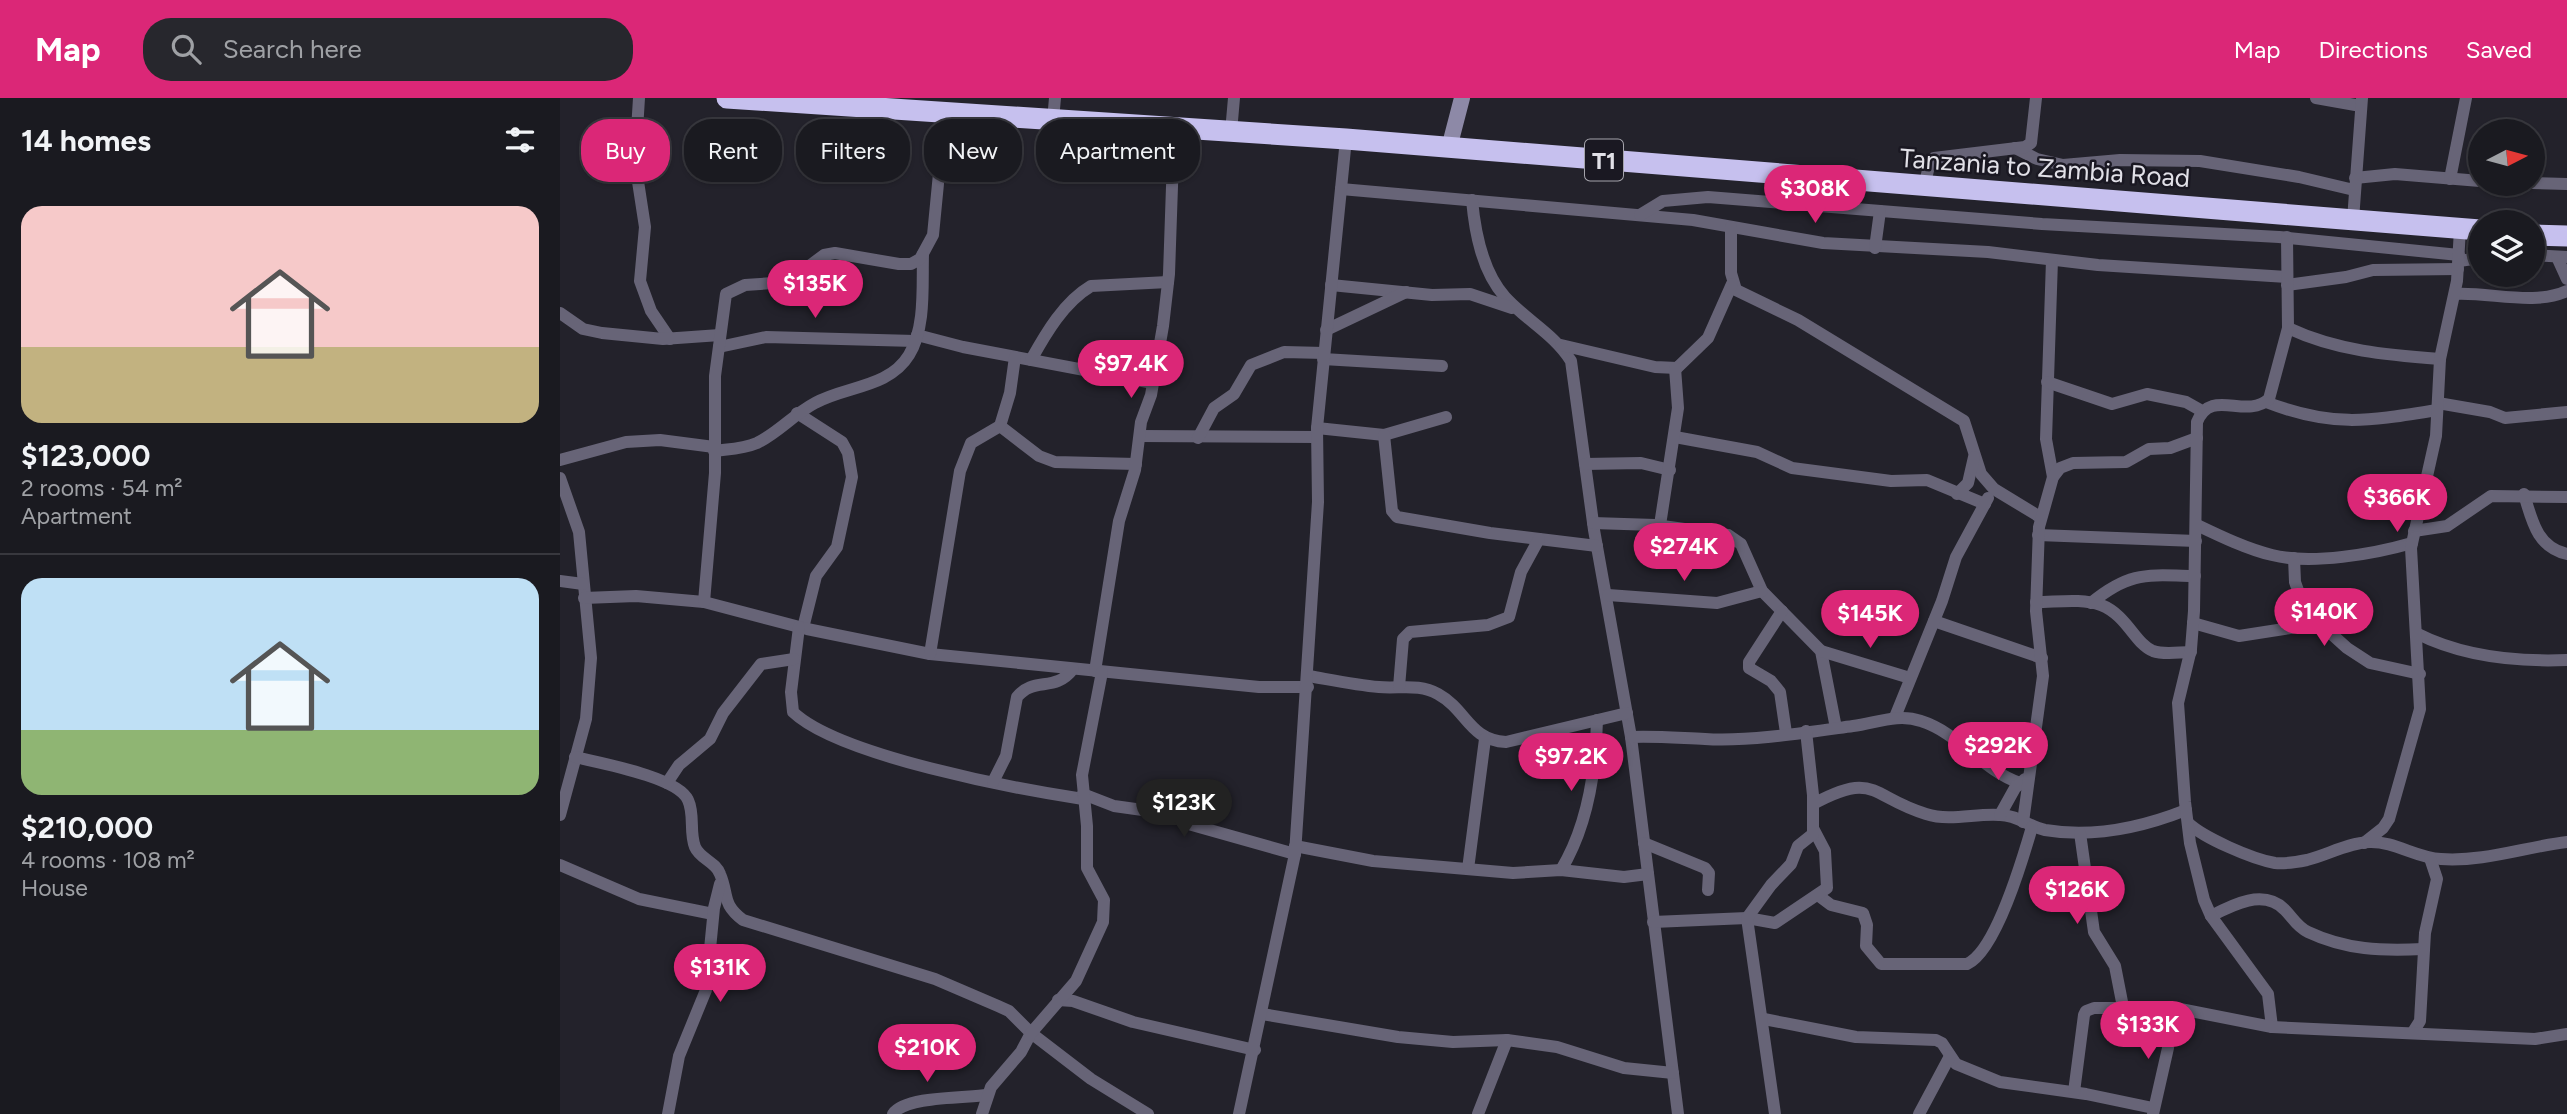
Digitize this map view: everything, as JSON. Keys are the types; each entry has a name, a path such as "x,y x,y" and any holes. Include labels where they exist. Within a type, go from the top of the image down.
{"highway":[{"name":"Tanzania to Zambia Road","path":"727,98 885,103 945,113 1038,119"},
{"name":"Tanzania to Zambia Road","path":"1200,130 1346,139 2468,230"},
{"path":"2545,235 2567,236"}],"street":[{"path":"639,98 635,162 645,227 640,281 650,311 670,339"},
{"path":"1053,119 1055,98"},
{"path":"1231,132 1234,98"},
{"path":"1449,148 1462,98"},
{"path":"1924,187 1929,166 1934,158 2015,148 2031,143 2036,98"},
{"path":"2316,98 2361,102 2353,220"},
{"path":"2450,179 2466,98"},
{"path":"704,602 715,449 715,376 726,294 733,288 788,282 824,255 835,253 911,264 923,254 933,235 945,113"},
{"path":"1239,1114 1255,1050 1295,850 1309,682 1318,502 1317,433 1346,139"},
{"path":"2015,148 2037,159 2063,165 2120,160 2200,161 2355,184 2395,174 2468,180"},
{"path":"982,1114 987,1094 1021,1052 1031,1033 1076,981 1093,949 1105,913 1104,900 1087,868 1087,826 1082,775 1119,521 1136,464 1153,383 1168,282 1175,182"},
{"path":"2545,183 2567,184"},
{"path":"1341,189 1640,215 1823,243 1875,248 1988,252 2287,281 2346,277 2372,270 2468,260"},
{"path":"1640,215 1663,201 1680,197 1768,201 2042,224 2287,237 2459,262"},
{"path":"1472,200 1475,233 1490,274 1504,296 1561,345 1572,361 1593,523 1627,713 1678,1114"},
{"path":"1875,248 1881,211"},
{"path":"1561,345 1655,367 1675,368 1689,359 1708,338 1732,284 1731,227"},
{"path":"2364,843 2383,828 2389,819 2420,709 2413,537 2432,461 2440,359 2455,294 2459,262 2468,236"},
{"path":"2202,411 2219,403 2248,409 2266,402 2274,387 2288,328 2287,237"},
{"path":"560,460 626,442 660,440 715,449 739,449 758,442 797,413 837,393 879,381 896,370 909,356 916,338 923,254"},
{"path":"2562,257 2567,279"},
{"path":"2052,260 2046,439 2053,477"},
{"path":"1031,360 1057,319 1091,286 1168,282"},
{"path":"1732,284 1736,290 1798,320 1886,375 1942,405 1964,421 1981,474 1994,489 2040,517"},
{"path":"1331,285 1469,294 1522,312"},
{"path":"2455,294 2532,298 2549,297 2567,291"},
{"path":"1326,330 1407,292"},
{"path":"560,313 583,330 670,339 720,341 766,337 916,338 1153,383"},
{"path":"2288,328 2331,346 2388,355 2440,359"},
{"path":"1198,438 1214,408 1234,394 1251,365 1284,352 1442,366"},
{"path":"930,654 960,471 971,443 1000,426 1010,393 1015,357"},
{"path":"1660,525 1678,408 1675,368"},
{"path":"2047,382 2112,404 2147,394 2186,402 2202,411"},
{"path":"2266,402 2301,416 2340,422 2386,419 2437,407 2490,412 2505,418 2567,412"},
{"path":"2202,411 2197,438 2197,526 2191,652 2178,703 2187,816 2196,869 2211,916 2268,994 2272,1027"},
{"path":"797,413 842,442 848,453 852,478 845,522 837,547 816,576 794,659 793,712 807,726 856,745 993,782 1083,796 1114,806 1164,813 1192,825 1295,850 1373,861 1513,873 1561,870 1624,877 1648,874"},
{"path":"1140,436 1198,438 1317,433 1384,435 1446,418"},
{"path":"1000,426 1039,456 1055,462 1136,464"},
{"path":"1384,435 1392,512 1397,517 1406,521 1597,546"},
{"path":"1675,437 1757,452 1792,468 1891,481 1909,478 1927,480 1984,504"},
{"path":"1819,896 1831,905 1863,913 1867,925 1867,946 1881,964 1967,964 1978,958 2000,918 2015,882 2027,824 2024,780 2040,704 2042,658 2036,602 2038,536 2040,517 2053,477 2060,468 2074,463 2126,462 2149,449 2170,448 2197,438"},
{"path":"1957,494 1968,483 1974,457"},
{"path":"1585,464 1641,463 1670,470"},
{"path":"560,478 563,497 579,532 591,658 586,719 560,815"},
{"path":"1895,717 1934,621 1956,556 1994,489"},
{"path":"2524,494 2535,530 2548,547 2567,554"},
{"path":"2197,526 2272,555 2294,558 2360,554 2446,526 2491,496 2524,494 2567,497"},
{"path":"1593,523 1660,525 1728,535 1741,544 1762,591 1821,651 1910,678"},
{"path":"2038,536 2196,541"},
{"path":"1399,687 1403,639 1410,632 1488,625 1509,617 1521,572 1539,539"},
{"path":"2294,558 2298,596 2305,610 2323,622 2347,648 2370,663 2420,674"},
{"path":"2091,603 2114,584 2129,577 2195,576"},
{"path":"560,581 583,584"},
{"path":"1608,595 1717,603 1762,591"},
{"path":"584,598 636,596 704,602 801,627 930,654 1259,687 1309,682 1420,687 1453,704 1475,732 1485,739 1506,742 1627,713"},
{"path":"2036,602 2101,605 2127,621 2145,647 2155,652 2191,652"},
{"path":"1782,611 1749,663 1749,668 1771,681 1780,692 1786,733"},
{"path":"1934,621 2042,658"},
{"path":"2193,623 2239,636 2323,622"},
{"path":"2416,633 2434,642 2469,652 2533,661 2567,660"},
{"path":"1821,651 1836,728"},
{"path":"667,783 680,765 710,739 723,713 761,664 794,659"},
{"path":"993,782 1006,756 1017,697 1031,685 1062,681 1073,669"},
{"path":"1630,737 1675,735 1706,739 1786,733 1836,728 1895,717 1921,720 1942,731 1996,773 2024,780"},
{"path":"1561,870 1575,847 1581,825 1596,753 1597,720"},
{"path":"1653,922 1747,918 1775,923 1819,896 1827,888 1828,865 1814,830 1806,731"},
{"path":"1468,869 1485,739"},
{"path":"560,761 574,761 667,783 687,796 692,811 692,840 698,853 717,868 722,880 725,902 731,911 743,920 958,988 1009,1011 1031,1033 1091,1079 1148,1114"},
{"path":"2000,815 2024,780"},
{"path":"1813,804 1834,792 1857,786 1877,792 1927,815 1970,818 2000,815 2027,824 2080,833 2125,828 2187,816"},
{"path":"2187,816 2199,832 2274,863 2305,860 2364,843 2401,846 2430,858 2465,859 2522,852 2538,845 2567,842"},
{"path":"1775,1114 1764,1019 1747,918 1771,884 1791,864 1798,846 1809,839 1814,830"},
{"path":"2080,833 2094,932 2115,966 2123,1007"},
{"path":"1644,843 1705,868 1709,873 1709,890"},
{"path":"2413,1032 2420,1021 2423,949 2437,879 2430,858"},
{"path":"560,865 639,899 713,914"},
{"path":"670,1114 679,1056 706,990 713,914 722,880"},
{"path":"2211,916 2246,900 2259,900 2284,908 2298,927 2308,933 2346,946 2374,951 2423,949"},
{"path":"1058,1000 1073,1001 1133,1022 1255,1050"},
{"path":"2074,1092 2086,1011 2123,1007 2172,1008 2272,1027 2535,1039 2567,1034"},
{"path":"1764,1019 1856,1037 1936,1041 1942,1043 1956,1063 2000,1082 2074,1092 2153,1111 2168,1048 2172,1008"},
{"path":"1262,1014 1398,1037 1453,1042 1507,1040 1557,1047 1624,1068 1673,1073"},
{"path":"1478,1114 1507,1040"},
{"path":"1919,1114 1950,1056"},
{"path":"893,1114 903,1105 919,1101 987,1094"}]}
